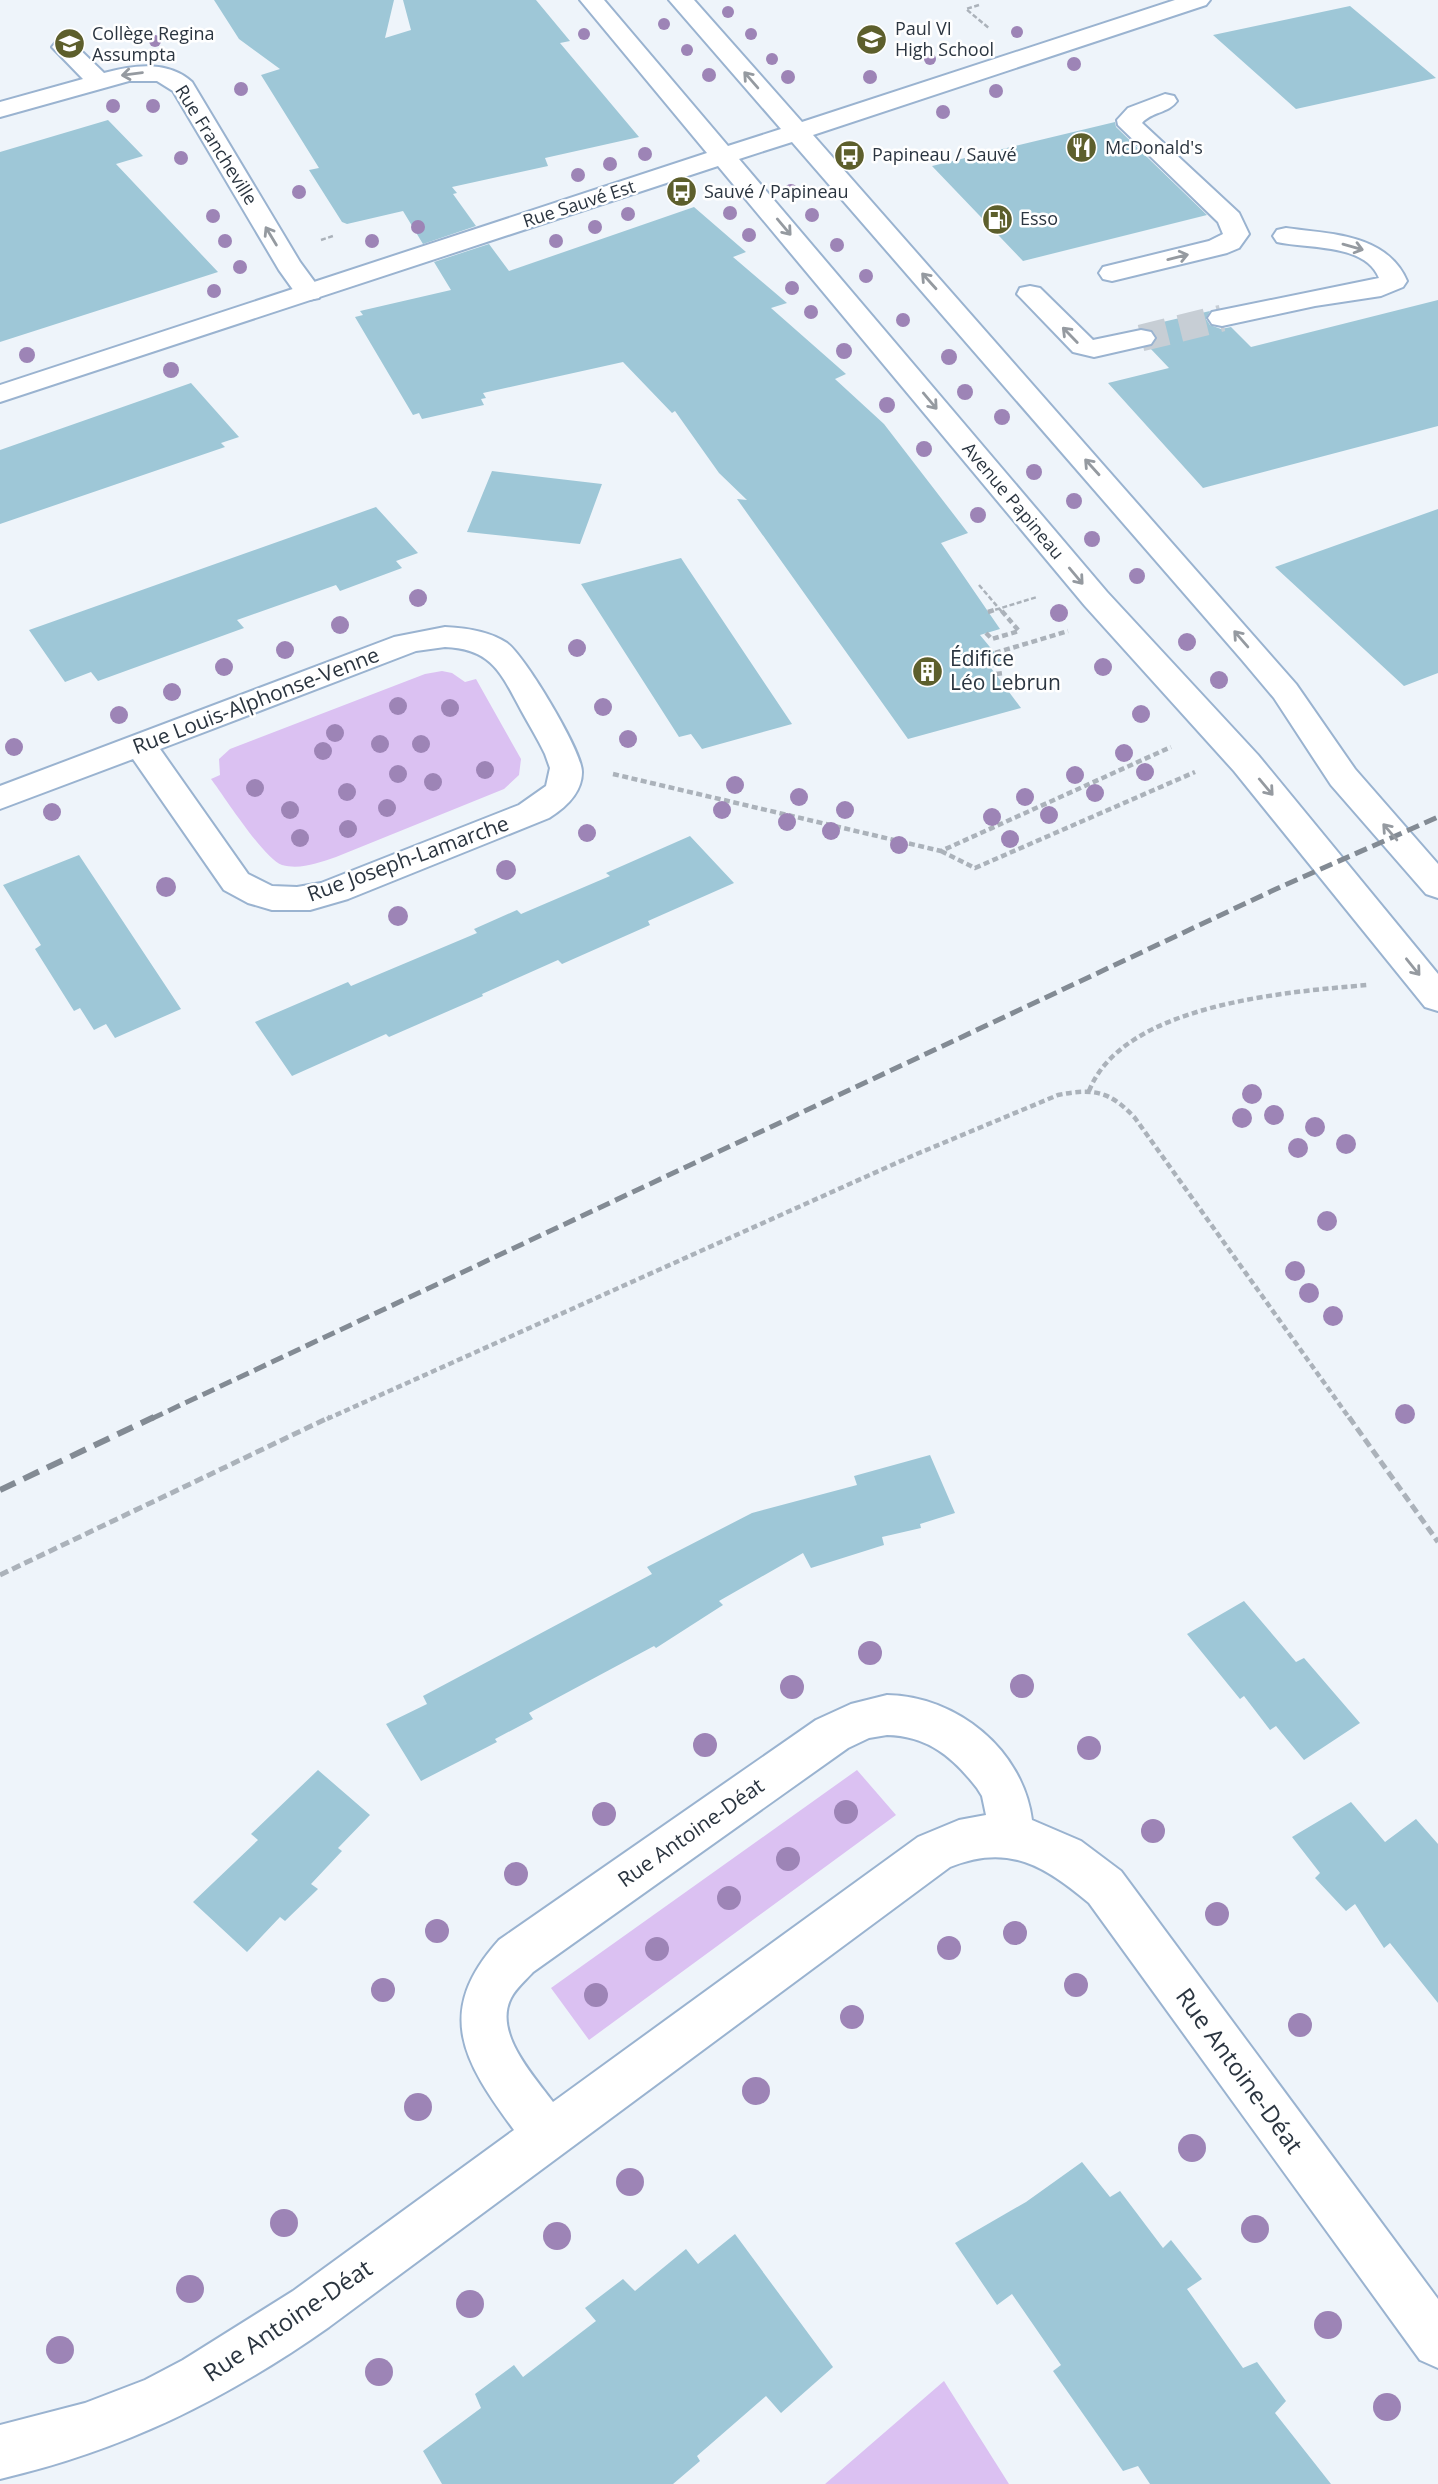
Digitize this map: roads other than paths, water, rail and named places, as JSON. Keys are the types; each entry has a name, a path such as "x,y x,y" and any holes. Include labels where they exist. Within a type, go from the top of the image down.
{"main road":[{"name":"Avenue Papineau","path":"592,0 1096,599 1246,763 1438,998"},
{"path":"681,0 1253,653 1285,691 1343,777 1438,886"},
{"name":"Rue Sauvé Est","path":"0,394 1198,0"},
{"path":"64,47 97,82"},
{"name":"Rue Francheville","path":"0,110 128,74 166,76 179,83 288,264 309,292"},
{"path":"1112,273 1218,247 1230,242 1236,234 1230,219 1130,125 1129,120 1137,113 1165,101"},
{"path":"1222,318 1315,298 1381,288 1394,281 1387,268 1376,257 1361,249 1286,236"},
{"path":"1030,294 1078,343 1088,348 1100,348 1141,338"},
{"name":"Rue Louis-Alphonse-Venne","path":"0,797 418,640 447,637 475,641 498,652 510,665"},
{"name":"Rue Joseph-Lamarche","path":"140,745 236,882 258,895 272,898 317,897 531,813 560,792 566,765 510,665"},
{"name":"Rue Antoine-Déat","path":"548,2136 487,2045 483,2012 493,1981 516,1956 832,1734 861,1719 890,1714 918,1718 944,1729 979,1758 999,1783 1008,1809 1011,1836"},
{"name":"Rue Antoine-Déat","path":"0,2452 110,2421 189,2388 228,2366 311,2309 934,1853 958,1840 982,1835 1011,1836 1038,1843 1063,1855 1105,1887 1438,2343"}],"tunnel":[{"path":"1141,338 1222,318"}],"railway":[{"path":"151,1419 1276,889 1438,817"},
{"path":"0,1490 154,1417"}],"place":[{"name":"Paul VI High School","path":"872,39"},
{"name":"Collège Regina Assumpta","path":"69,44"},
{"name":"McDonald's","path":"1082,148"},
{"name":"Papineau / Sauvé","path":"849,155"},
{"name":"Sauvé / Papineau","path":"681,192"},
{"name":"Esso","path":"997,219"},
{"name":"Édifice Léo Lebrun","path":"927,671"}]}
